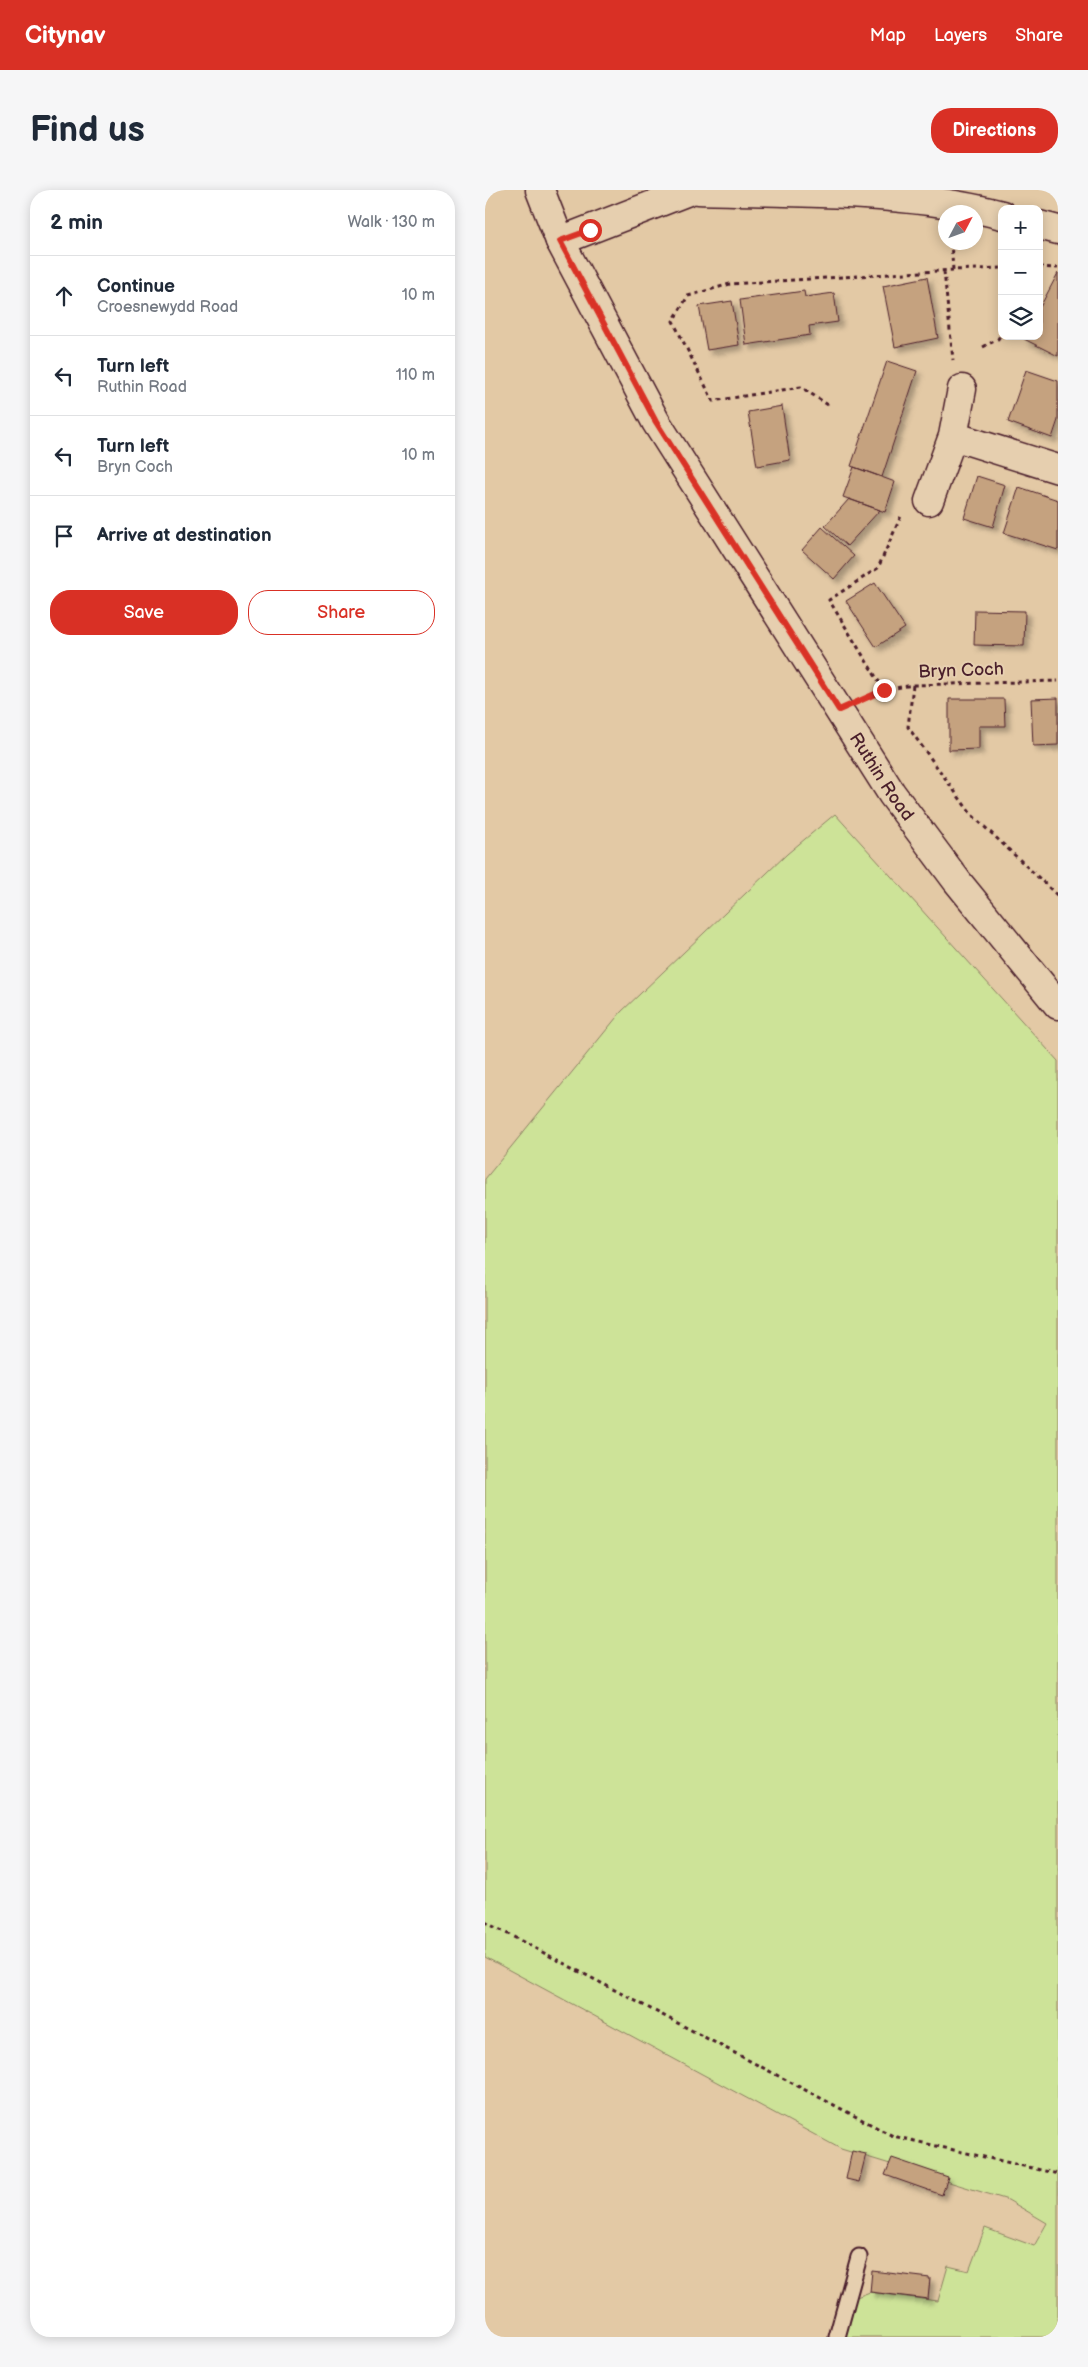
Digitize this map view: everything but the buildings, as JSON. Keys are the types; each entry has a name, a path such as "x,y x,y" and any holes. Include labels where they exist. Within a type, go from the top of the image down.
{"main road":[{"name":"Ruthin Road","path":"540,190 560,241 656,422 891,794 957,882 1058,1005"},
{"path":"560,241 691,190"},
{"path":"698,190 855,192 965,205 998,214"},
{"path":"1043,226 1058,230"},
{"path":"929,501 953,436 962,389"},
{"path":"953,436 1058,469"}],"lane":[{"path":"837,2337 859,2257"}],"path":[{"path":"952,250 953,270"},
{"path":"1043,267 1058,268"},
{"path":"828,405 801,387 713,401 673,321 688,296 730,284 998,268"},
{"path":"944,271 954,374 962,389"},
{"path":"983,347 998,339"},
{"path":"884,690 829,600 878,568 905,506 929,501"},
{"name":"Bryn Coch","path":"839,710 884,690 913,685 1058,681"},
{"path":"913,685 908,727 971,814 1058,896"},
{"path":"485,1922 893,2136 1058,2174"}],"green space":[{"path":"835,814 1058,1061 1058,2337 843,2337 854,2298 870,2292 938,2301 948,2266 969,2271 985,2228 1034,2246 1047,2223 1008,2200 841,2149 485,1957 485,1179 621,1012 787,854"}],"route":[{"path":"590,230 560,241 656,422 839,710 884,690"}]}
